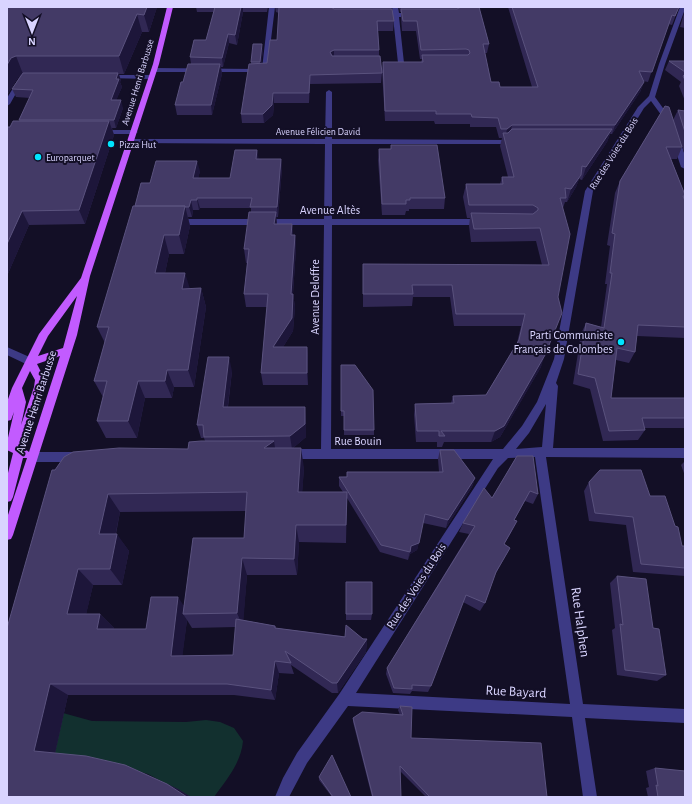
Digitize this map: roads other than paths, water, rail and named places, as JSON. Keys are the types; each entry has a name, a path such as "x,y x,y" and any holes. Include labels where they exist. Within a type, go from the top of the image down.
{"main road":[{"name":"Avenue Henri Barbusse","path":"7,535 67,350 86,276 153,74 170,7"},
{"name":"Avenue Henri Barbusse","path":"7,417 17,388 44,334 86,276"},
{"path":"7,498 28,418 39,388 40,380 31,362 67,350"},
{"path":"17,388 21,402 11,447 32,457"}],"street":[{"path":"98,77 265,71 272,7"},
{"path":"394,7 402,63"},
{"name":"Rue des Voies du Bois","path":"282,797 288,778 313,740 344,699 494,465 516,444 536,415 553,378 559,360 589,191 617,138 641,107 652,97 665,64 683,7"},
{"path":"373,15 418,15"},
{"path":"394,63 410,63"},
{"path":"7,104 23,77"},
{"name":"Avenue Deloffre","path":"326,454 327,222 330,92"},
{"path":"652,97 668,118 685,167"},
{"path":"94,132 134,132"},
{"name":"Avenue Félicien David","path":"132,141 504,142"},
{"name":"Avenue Altès","path":"162,222 490,222"},
{"path":"7,351 31,362"},
{"name":"Rue des Voies du Bois","path":"544,452 553,378"},
{"name":"Rue Bouin","path":"279,454 506,454 544,452 685,453"},
{"name":"Rue Halphen","path":"544,452 590,797"},
{"path":"32,457 92,457"},
{"name":"Rue Bayard","path":"344,699 685,716"}],"place":[{"name":"Pizza Hut","path":"111,144"},
{"name":"Europarquet","path":"38,157"},
{"name":"Parti Communiste Français de Colombes","path":"621,342"}]}
